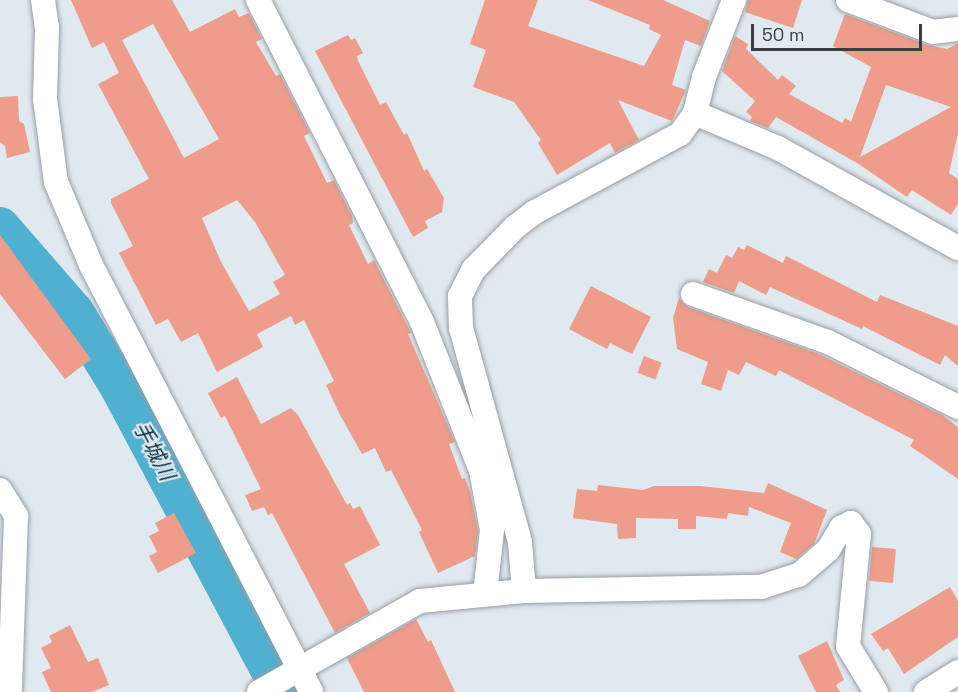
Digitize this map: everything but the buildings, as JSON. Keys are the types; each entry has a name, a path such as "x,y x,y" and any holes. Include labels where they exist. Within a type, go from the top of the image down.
{"street":[{"path":"43,0 47,27 45,99 56,182 91,265 311,692"},
{"path":"258,0 422,322 481,470 492,530 485,594"},
{"path":"524,591 520,542 461,328 460,296 480,261 515,226 535,212 680,134 695,113 704,77 734,0"},
{"path":"848,0 933,32 958,29"},
{"path":"695,113 777,148 958,249"},
{"path":"693,294 828,342 958,407"},
{"path":"0,490 16,516 10,692"},
{"path":"259,692 420,601 524,591 762,588 799,575 828,550 841,528 851,523 859,534 848,646 876,692"},
{"path":"926,692 958,672"}],"waterway":[{"name":"手城川","path":"0,227 74,312 120,387 282,692"}]}
